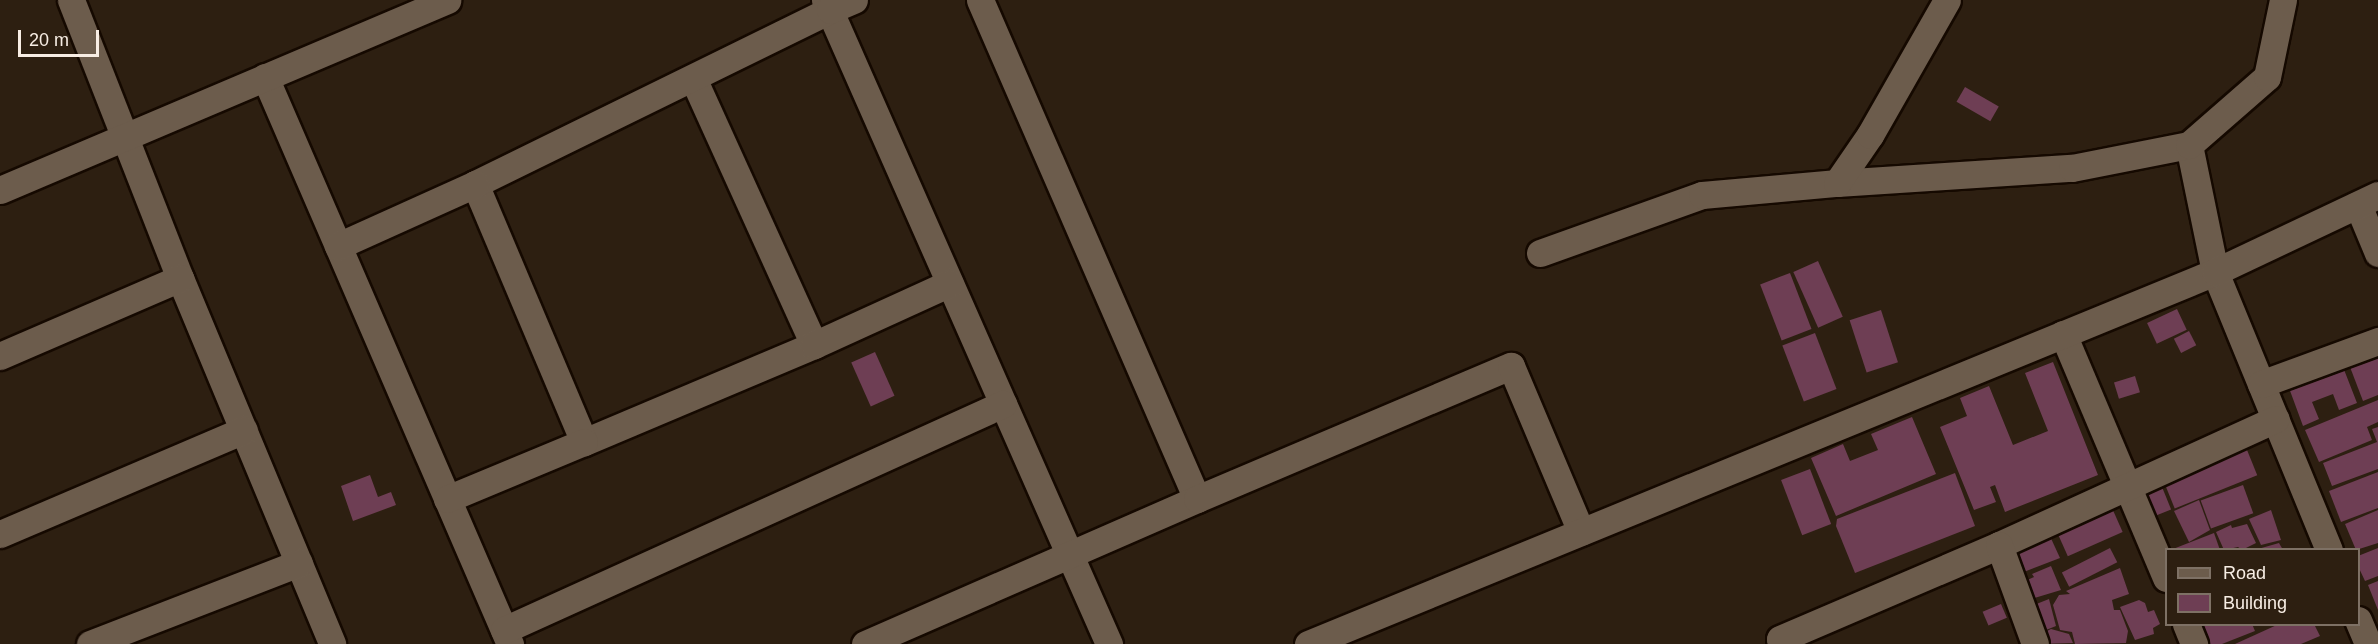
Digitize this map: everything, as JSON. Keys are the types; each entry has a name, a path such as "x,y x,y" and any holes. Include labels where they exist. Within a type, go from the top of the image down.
{"street":[{"path":"71,0 180,278 332,644"},
{"path":"0,189 447,0"},
{"path":"980,0 1197,499"},
{"path":"1837,183 1870,135 1947,0"},
{"path":"1540,252 1702,195 1837,183 2072,168 2189,145 2267,77 2283,0"},
{"path":"338,246 476,184 693,78 836,3 950,283 1109,644"},
{"path":"265,77 507,637 1003,404"},
{"path":"693,78 814,345"},
{"path":"2189,145 2215,272 2330,548"},
{"path":"476,184 584,442"},
{"path":"1308,644 2215,272 2368,200 2378,253"},
{"path":"0,356 180,278"},
{"path":"447,499 814,345 950,283"},
{"path":"2063,334 2165,576"},
{"path":"2261,384 2378,341"},
{"path":"865,644 1197,499 1511,366 1581,532"},
{"path":"1776,642 1999,545 2276,420"},
{"path":"0,534 244,430"},
{"path":"1999,545 2035,644"},
{"path":"90,644 299,563"},
{"path":"2360,625 2368,644"},
{"path":"2187,626 2194,644"}],"building":[{"path":"1965,87 1999,106 1990,121 1956,102"},
{"path":"1818,261 1843,317 1818,328 1793,272"},
{"path":"1790,273 1812,329 1782,340 1760,284"},
{"path":"2177,309 2187,330 2157,344 2147,323"},
{"path":"1881,310 1898,362 1867,373 1850,320"},
{"path":"2189,331 2196,345 2181,353 2174,339"},
{"path":"1815,333 1837,389 1804,402 1782,346"},
{"path":"875,352 895,396 871,406 851,363"},
{"path":"2378,357 2378,395 2363,401 2350,367"},
{"path":"2053,362 2098,475 2005,512 1995,485 1990,487 1996,502 1974,510 1940,427 1967,416 1960,398 1989,386 2013,445 2048,431 2025,373"},
{"path":"2343,367 2357,403 2339,410 2333,394 2312,402 2319,419 2303,426 2289,388"},
{"path":"2135,376 2140,392 2119,399 2114,382"},
{"path":"2378,400 2378,422 2367,427 2372,440 2319,462 2305,430"},
{"path":"1912,417 1936,474 1836,516 1811,458 1843,444 1850,461 1878,450 1871,434"},
{"path":"2378,427 2378,469 2332,486 2323,463 2377,442 2372,429"},
{"path":"2243,440 2257,475 2175,509 2160,473"},
{"path":"1810,469 1831,524 1802,535 1781,480"},
{"path":"2378,472 2378,508 2341,522 2329,491"},
{"path":"1955,473 1975,526 1855,573 1836,526 1837,519"},
{"path":"370,475 378,497 391,492 396,505 353,521 341,486"},
{"path":"2158,477 2171,509 2144,520 2131,488"},
{"path":"2243,485 2253,513 2211,529 2201,500"},
{"path":"2108,499 2123,532 2068,556 2053,523"},
{"path":"2199,500 2210,530 2189,542 2174,511"},
{"path":"2271,510 2281,540 2261,545 2249,519"},
{"path":"2378,510 2378,543 2355,548 2345,524"},
{"path":"2247,524 2256,543 2246,548 2223,548 2216,532 2231,525 2232,528"},
{"path":"2214,533 2219,548 2176,548"},
{"path":"2049,534 2060,558 2016,575 2007,555"},
{"path":"2279,543 2282,548 2262,548"},
{"path":"2110,548 2117,562 2069,587 2062,573"},
{"path":"2378,548 2378,576 2365,581 2360,570 2360,555"},
{"path":"2051,566 2061,590 2028,600 2023,582 2034,577 2032,574"},
{"path":"2120,568 2129,594 2112,600 2114,610 2120,610 2128,631 2126,643 2075,644 2072,632 2060,630 2053,605 2059,595 2070,594 2066,591"},
{"path":"2378,581 2378,610 2368,585"},
{"path":"2049,599 2056,626 2041,632 2024,609"},
{"path":"2139,600 2145,603 2148,612 2154,610 2160,624 2153,628 2154,634 2135,640 2120,607"},
{"path":"2001,604 2007,618 1988,626 1983,612"},
{"path":"2192,626 2253,626 2255,631 2222,644 2198,644"},
{"path":"2275,626 2315,626 2320,636 2301,644 2235,644"},
{"path":"2051,629 2069,634 2073,643 2038,644 2043,633"}]}
